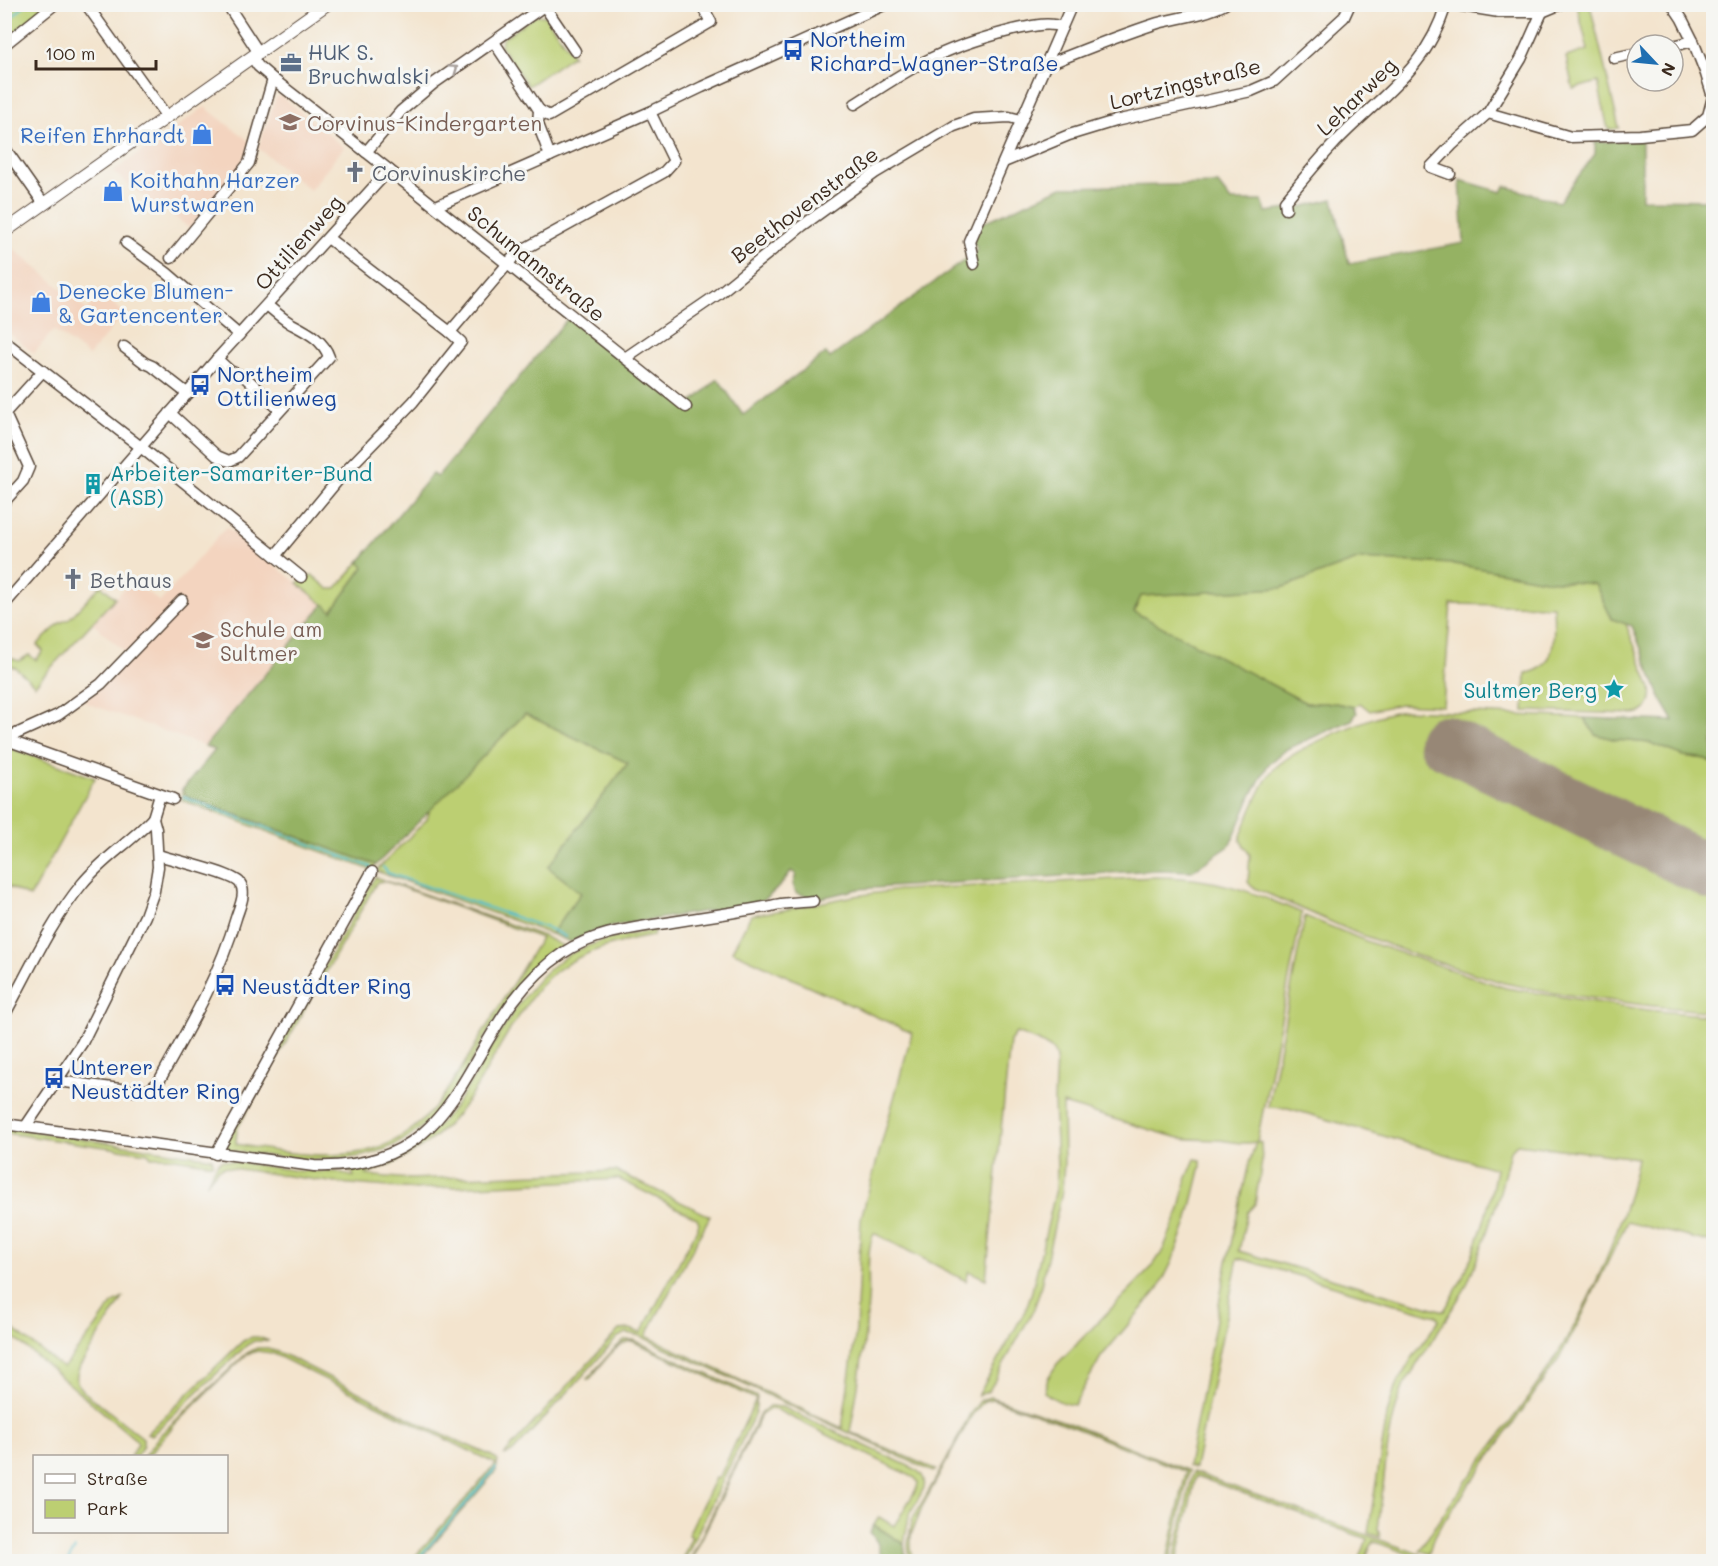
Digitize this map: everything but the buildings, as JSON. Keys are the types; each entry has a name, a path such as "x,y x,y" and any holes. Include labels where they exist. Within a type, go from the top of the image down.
{"main road":[{"path":"4,232 327,4"}],"street":[{"path":"4,45 55,4"},
{"path":"86,4 167,117"},
{"name":"Schumannstraße","path":"227,4 256,55 258,66 273,80 436,206 687,407"},
{"path":"494,42 539,110 549,116 711,22 701,4"},
{"path":"436,206 650,112 886,4"},
{"path":"974,264 969,241 1072,4"},
{"path":"1046,65 1125,34 1225,4"},
{"name":"Lortzingstraße","path":"1004,162 1069,135 1115,121 1251,91 1274,81 1344,16 1350,4"},
{"path":"1448,4 1498,12 1542,12 1561,4"},
{"name":"Leharweg","path":"1286,209 1285,201 1333,145 1412,71 1424,55 1448,4"},
{"path":"1488,113 1571,137 1640,135 1692,130 1708,116 1713,97 1692,41 1672,4"},
{"path":"366,152 401,111 433,84 543,5 575,51"},
{"path":"1450,174 1431,167 1488,113 1521,59 1542,12"},
{"path":"855,104 921,63 988,36 1028,27 1054,24 1062,27"},
{"path":"1685,43 1692,41"},
{"path":"1614,58 1625,56"},
{"path":"171,258 249,163 273,80"},
{"path":"539,110 538,124 550,156"},
{"path":"450,332 517,253 670,167 674,161 650,112"},
{"name":"Beethovenstraße","path":"625,358 717,295 802,226 875,173 954,126 974,119 1009,117 1021,120"},
{"path":"4,147 44,204"},
{"name":"Ottilienweg","path":"4,605 239,335 389,170"},
{"path":"275,556 343,474 413,402 460,342 328,238"},
{"path":"126,243 167,273 239,335"},
{"path":"170,414 217,456 229,461 238,457 329,357 327,349 306,330 288,322 267,305"},
{"path":"4,341 142,448 301,577"},
{"path":"124,347 188,394"},
{"path":"217,360 230,371 245,377 280,410"},
{"path":"4,501 23,481 29,467 5,414 42,371"},
{"path":"5,739 58,715 101,684 182,600"},
{"path":"5,739 173,799"},
{"path":"26,1126 82,1043 145,916 154,891 158,855 153,818 160,795"},
{"path":"4,1016 62,909 104,860 142,830 153,818"},
{"path":"57,1081 136,1091 149,1090 158,1083 214,980 244,893 240,883 226,875 158,855"},
{"path":"216,1154 372,872"},
{"path":"4,1124 216,1154 328,1167 354,1164 385,1156 410,1144 438,1120 461,1088 516,998 534,976 562,953 598,936 620,931 781,903 789,905 813,901"}],"shaded area":[{"name":"Corvinus-Kindergarten","path":"281,96 344,147 310,190 258,148 276,97"},
{"path":"205,107 250,142 239,170 189,228 160,205 156,207 113,172"},
{"name":"Denecke Blumen- & Gartencenter","path":"9,245 87,310 100,293 124,313 89,356 54,330 34,353 5,330 4,248"},
{"name":"Schule am Sultmer","path":"226,527 324,604 205,746 84,702 132,658 92,623 132,580 160,602"}],"green space":[{"path":"5,5 50,5 5,40"},
{"path":"1577,5 1590,5 1619,128 1608,130 1598,82 1573,89 1566,57 1588,50"},
{"path":"536,15 545,16 573,55 528,86 501,47 502,39"},
{"path":"1642,140 1642,199 1713,200 1709,255 1714,256 1713,764 1706,759 1684,756 1651,743 1617,740 1595,734 1584,718 1674,721 1661,699 1632,626 1612,619 1595,584 1545,580 1455,564 1360,559 1281,588 1141,596 1134,612 1306,703 1335,703 1354,707 1357,713 1352,720 1287,749 1268,765 1228,847 1192,871 1156,870 859,889 817,899 796,893 793,884 796,874 791,871 777,889 758,903 618,925 592,932 571,942 551,934 581,893 548,867 628,763 525,714 376,865 188,797 182,790 215,750 205,746 324,604 332,611 364,567 359,562 432,474 437,477 568,318 688,406 718,379 743,415 826,353 830,358 977,251 973,239 980,224 1062,187 1218,184 1231,201 1262,201 1266,212 1297,208 1333,199 1349,264 1464,243 1460,180 1502,192 1505,186 1559,202 1595,154 1595,142"},
{"path":"1360,559 1455,564 1545,580 1595,584 1612,619 1626,624 1651,688 1648,706 1643,711 1634,714 1524,711 1526,673 1544,665 1552,647 1553,606 1451,604 1443,706 1400,704 1370,711 1360,703 1354,707 1335,703 1306,703 1134,612 1141,596 1281,588"},
{"path":"359,562 364,567 332,611 297,583 312,575 329,589 336,589"},
{"path":"101,585 115,598 35,685 16,668 5,664 5,656 19,661 29,655 36,660 43,651 37,645 60,623 69,619"},
{"path":"1406,710 1584,718 1595,734 1617,740 1651,743 1684,756 1706,759 1714,764 1713,1012 1554,993 1504,983 1415,955 1354,932 1252,887 1248,882 1250,855 1240,840 1254,804 1273,770 1316,742 1356,725"},
{"path":"525,714 628,763 549,867 581,893 551,934 376,871 427,819 430,809"},
{"path":"4,746 95,778 30,897 5,885"},
{"path":"182,790 188,797 376,865 371,870 182,800"},
{"path":"375,877 543,936 563,946 538,966 518,988 457,1086 437,1112 415,1133 391,1147 366,1155 340,1159 312,1160 228,1150 224,1144","holes":["385,881 541,938 443,1096 432,1110 406,1134 373,1149 334,1155 273,1151 236,1144 237,1129 377,882"]},
{"path":"1155,877 1195,879 1231,886 1302,913 1257,1141 1261,1143 1262,1161 1255,1204 1247,1213 1239,1251 1444,1311 1463,1277 1477,1243 1496,1169 1288,1108 1268,1107 1305,916 1371,943 1506,988 1648,1010 1713,1016 1713,1243 1627,1222 1558,1360 1441,1525 1432,1542 1429,1554 1420,1550 1435,1526 1536,1387 1579,1317 1615,1237 1637,1158 1517,1144 1510,1151 1499,1196 1466,1287 1404,1385 1398,1402 1386,1456 1378,1529 1380,1537 1368,1533 1387,1415 1395,1387 1439,1320 1436,1316 1238,1258 1195,1468 1188,1466 1227,1262 1249,1163 1256,1142 1240,1143 1175,1137 1063,1104 1062,1191 1039,1294 1033,1311 989,1391 978,1396 1026,1309 1056,1189 1054,1102 1056,1058 1053,1050 1038,1041 1016,1033 1010,1041 986,1279 969,1271 966,1281 874,1233 871,1241 865,1335 850,1432 936,1470 933,1472 640,1336 627,1333 618,1337 513,1452 504,1455 619,1330 630,1329 641,1333 696,1231 699,1223 697,1218 619,1179 415,1189 337,1183 224,1167 218,1169 206,1184 217,1164 222,1160 299,1171 337,1172 354,1177 349,1171 380,1163 406,1151 427,1136 445,1118 476,1075 517,1007 529,990 551,967 570,954 593,944 655,930 652,936 615,944 579,957 552,975 530,999 504,1038 470,1097 448,1124 411,1154 365,1175 410,1179 616,1171 710,1216 646,1336 842,1428 856,1330 861,1218 912,1033 732,951 751,915 899,890"},
{"path":"4,1127 212,1158 213,1162 212,1164 168,1157 151,1157 148,1153 5,1133"},
{"path":"1195,1159 1201,1160 1201,1166 1187,1223 1159,1288 1101,1357 1074,1405 1054,1399 1044,1392 1048,1378 1057,1364 1152,1267 1162,1252 1180,1209 1186,1180"},
{"path":"123,1298 80,1366 77,1380 83,1391 143,1438 143,1446 137,1455 131,1455 138,1444 136,1440 5,1330 5,1323 63,1368 112,1304"},
{"path":"252,1337 269,1341 254,1341 247,1345 154,1433 151,1435 147,1433 243,1341"},
{"path":"625,1340 634,1340 757,1397 755,1413 684,1561 681,1561 692,1537 688,1535 715,1478 719,1478 756,1399 632,1341 626,1342 608,1356 589,1380 587,1379 615,1348"},
{"path":"257,1348 268,1348 287,1356 437,1432 492,1456 498,1461 496,1471 418,1561 411,1561 496,1464 272,1353 257,1351 246,1355 175,1424 149,1455 145,1455 160,1435 247,1353"},
{"path":"990,1397 1066,1422 1189,1471 1170,1561 1167,1561 1186,1472 1065,1424 992,1399 984,1401 972,1415 922,1507 911,1535 913,1561 910,1561 908,1544 912,1520 970,1414 981,1400"},
{"path":"769,1406 782,1407 920,1473 924,1479 924,1488 909,1516 904,1544 874,1525 879,1517 894,1526 917,1488 918,1482 915,1478 777,1410 770,1409 761,1415 689,1562 760,1414"},
{"path":"1193,1472 1419,1554 1432,1561 1419,1561 1419,1558 1373,1541 1364,1561 1359,1561 1367,1539 1196,1476 1177,1561 1174,1561"},
{"path":"874,1525 904,1544 906,1561 883,1561 877,1542 870,1532"}],"waterway":[{"path":"4,25 26,4"},
{"path":"183,797 371,867"},
{"path":"383,867 388,873 550,929 566,937"},
{"path":"415,1562 496,1468"},
{"path":"67,1562 75,1549"}],"runway":[{"path":"1445,742 1714,874"}],"place":[{"name":"Northeim Richard-Wagner-Straße","path":"793,50"},
{"name":"HUK S. Bruchwalski","path":"291,63"},
{"name":"Corvinus-Kindergarten","path":"290,122"},
{"name":"Reifen Ehrhardt","path":"202,134"},
{"name":"Corvinuskirche","path":"355,172"},
{"name":"Koithahn Harzer Wurstwaren","path":"113,191"},
{"name":"Denecke Blumen- & Gartencenter","path":"41,302"},
{"name":"Northeim Ottilienweg","path":"200,385"},
{"name":"Arbeiter-Samariter-Bund (ASB)","path":"93,484"},
{"name":"Bethaus","path":"73,579"},
{"name":"Schule am Sultmer","path":"203,640"},
{"name":"Sultmer Berg","path":"1614,689"},
{"name":"Neustädter Ring","path":"225,985"},
{"name":"Unterer Neustädter Ring","path":"54,1078"}]}
